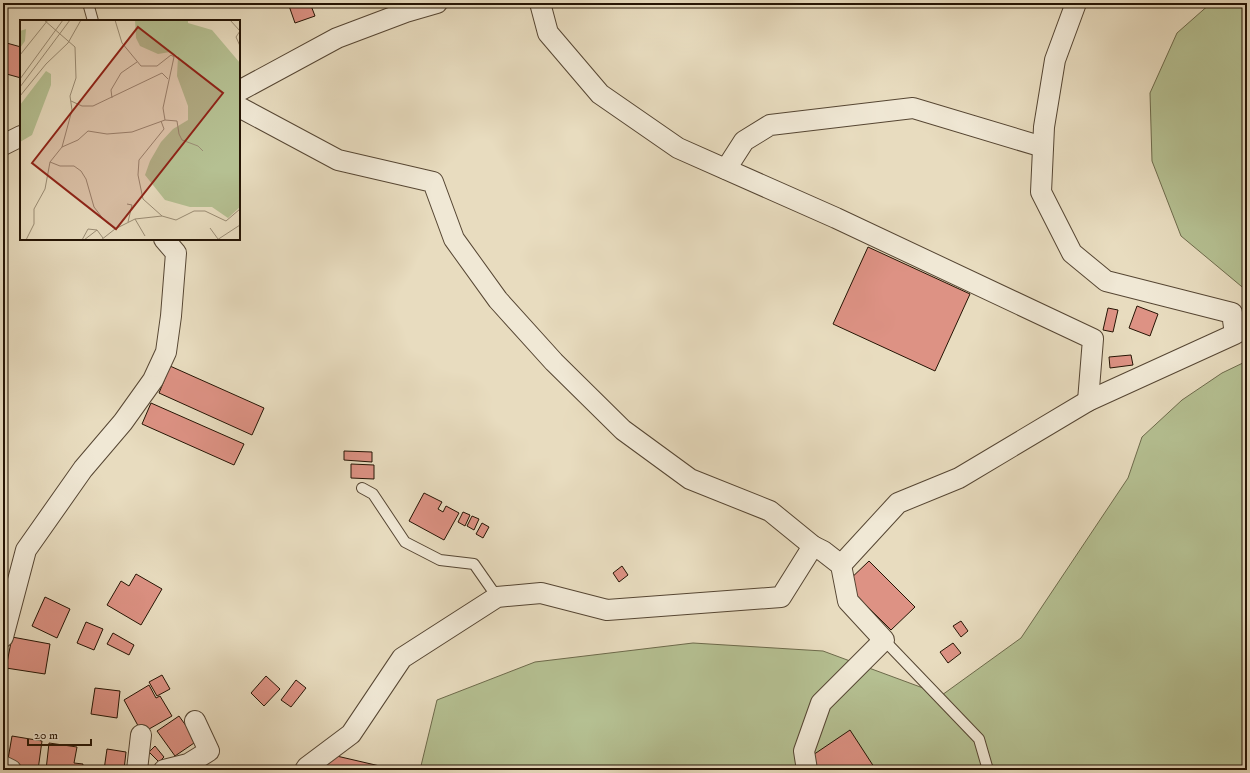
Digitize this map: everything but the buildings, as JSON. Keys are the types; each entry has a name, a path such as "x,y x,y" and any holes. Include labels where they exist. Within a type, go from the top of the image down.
{"street":[{"path":"240,90 337,38 406,12 438,3"},
{"path":"540,3 548,33 600,94 678,148 836,218 1093,339 1088,401"},
{"path":"841,565 898,503 959,478 1088,401 1235,334 1232,313 1106,281 1072,253 1040,192 1044,127 1055,60 1076,3"},
{"path":"240,108 338,160 433,182 454,239 498,300 554,362 623,430 690,479 770,511 813,546 823,551 841,565 848,601 884,640 821,703 804,751 807,770"},
{"path":"726,169 744,141 770,125 914,108 1043,147"},
{"path":"3,145 20,136"},
{"path":"3,637 26,550 83,469 123,422 149,386 166,352 171,316 176,253 165,240"},
{"path":"305,770 351,734 402,658 497,597 541,593 607,610 781,598 813,546"},
{"path":"164,770 188,764 208,751 195,722"},
{"path":"137,770 141,735"},
{"path":"3,766 11,770"}],"lane":[{"path":"88,3 93,20"},
{"path":"362,488 373,494 406,542 440,560 474,564 497,597"},
{"path":"884,640 980,739 988,770"}],"green space":[{"path":"1211,3 1247,3 1247,291 1181,236 1152,161 1150,93 1177,33"},
{"path":"1247,361 1247,770 420,770 437,700 535,662 693,643 823,651 942,695 1021,638 1128,478 1142,437 1182,400 1222,373"}]}
